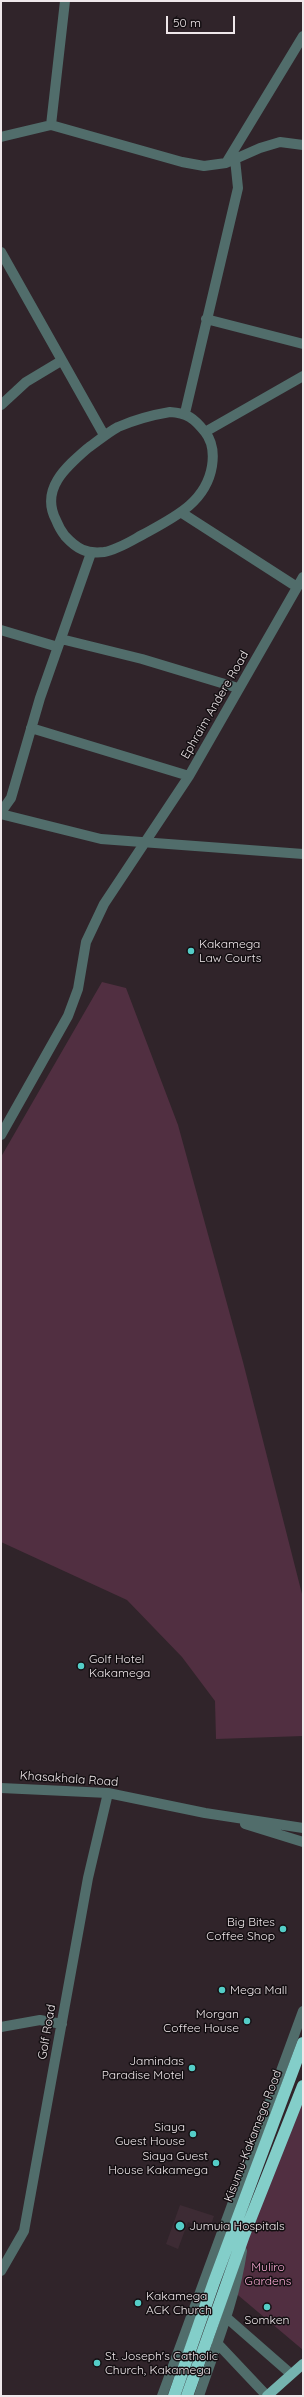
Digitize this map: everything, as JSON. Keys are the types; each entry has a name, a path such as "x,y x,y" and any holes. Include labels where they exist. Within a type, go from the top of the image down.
{"highway":[{"name":"Kisumu-Kakamega Road","path":"174,2396 216,2275 303,2043"},
{"path":"187,2396 244,2235 303,2086"}],"main road":[{"path":"267,2396 303,2364"}],"street":[{"path":"51,125 65,1"},
{"path":"185,413 238,188 231,161 303,36"},
{"path":"1,136 51,125 182,162 204,166 231,161 280,142 303,145"},
{"path":"1,252 104,435"},
{"path":"206,319 303,344"},
{"path":"1,405 26,382 61,361"},
{"path":"205,432 303,376"},
{"path":"170,412 185,413 205,432 210,439 214,454 210,475 201,494 182,513 122,546 107,551 91,553 76,548 62,533 51,510 51,494 58,477 76,458 104,435 118,427 153,415 170,412"},
{"path":"182,513 297,587"},
{"path":"91,553 31,728 11,798 1,813 73,833 101,839 303,854"},
{"name":"Ephraim Andere Road","path":"1,1135 68,1016 78,989 86,942 104,904 189,776 238,688 303,577"},
{"path":"1,630 142,659 238,688"},
{"path":"31,728 189,776"},
{"name":"Khasakhala Road","path":"1,1788 108,1793 205,1813"},
{"name":"Golf Road","path":"1,2271 24,2231 88,1878 108,1793"},
{"path":"205,1813 303,1828"},
{"path":"205,1813 303,1842"},
{"path":"162,2396 303,2011"},
{"path":"1,2027 40,2020 62,2024"},
{"path":"198,2396 227,2318 238,2277 244,2235"},
{"path":"227,2318 291,2374"},
{"path":"217,2343 267,2396"}],"shaded area":[{"name":"Jumuia Hospitals","path":"180,2205 214,2216 209,2230 188,2222 178,2249 166,2244"}],"green space":[{"path":"102,982 126,988 178,1125 243,1362 303,1598 303,1736 216,1739 215,1701 182,1657 127,1600 1,1542 1,1157"},
{"name":"Muliro Gardens","path":"303,2084 303,2350 226,2285"}],"place":[{"name":"Kakamega Law Courts","path":"191,951"},
{"name":"Golf Hotel Kakamega","path":"81,1666"},
{"name":"Big Bites Coffee Shop","path":"283,1929"},
{"name":"Mega Mall","path":"222,1990"},
{"name":"Morgan Coffee House","path":"247,2021"},
{"name":"Jamindas Paradise Motel","path":"192,2068"},
{"name":"Siaya Guest House","path":"193,2134"},
{"name":"Siaya Guest House Kakamega","path":"216,2163"},
{"name":"Jumuia Hospitals","path":"180,2226"},
{"name":"Kakamega ACK Church","path":"138,2303"},
{"name":"Somken","path":"267,2307"},
{"name":"St. Joseph's Catholic Church, Kakamega","path":"97,2363"}]}
